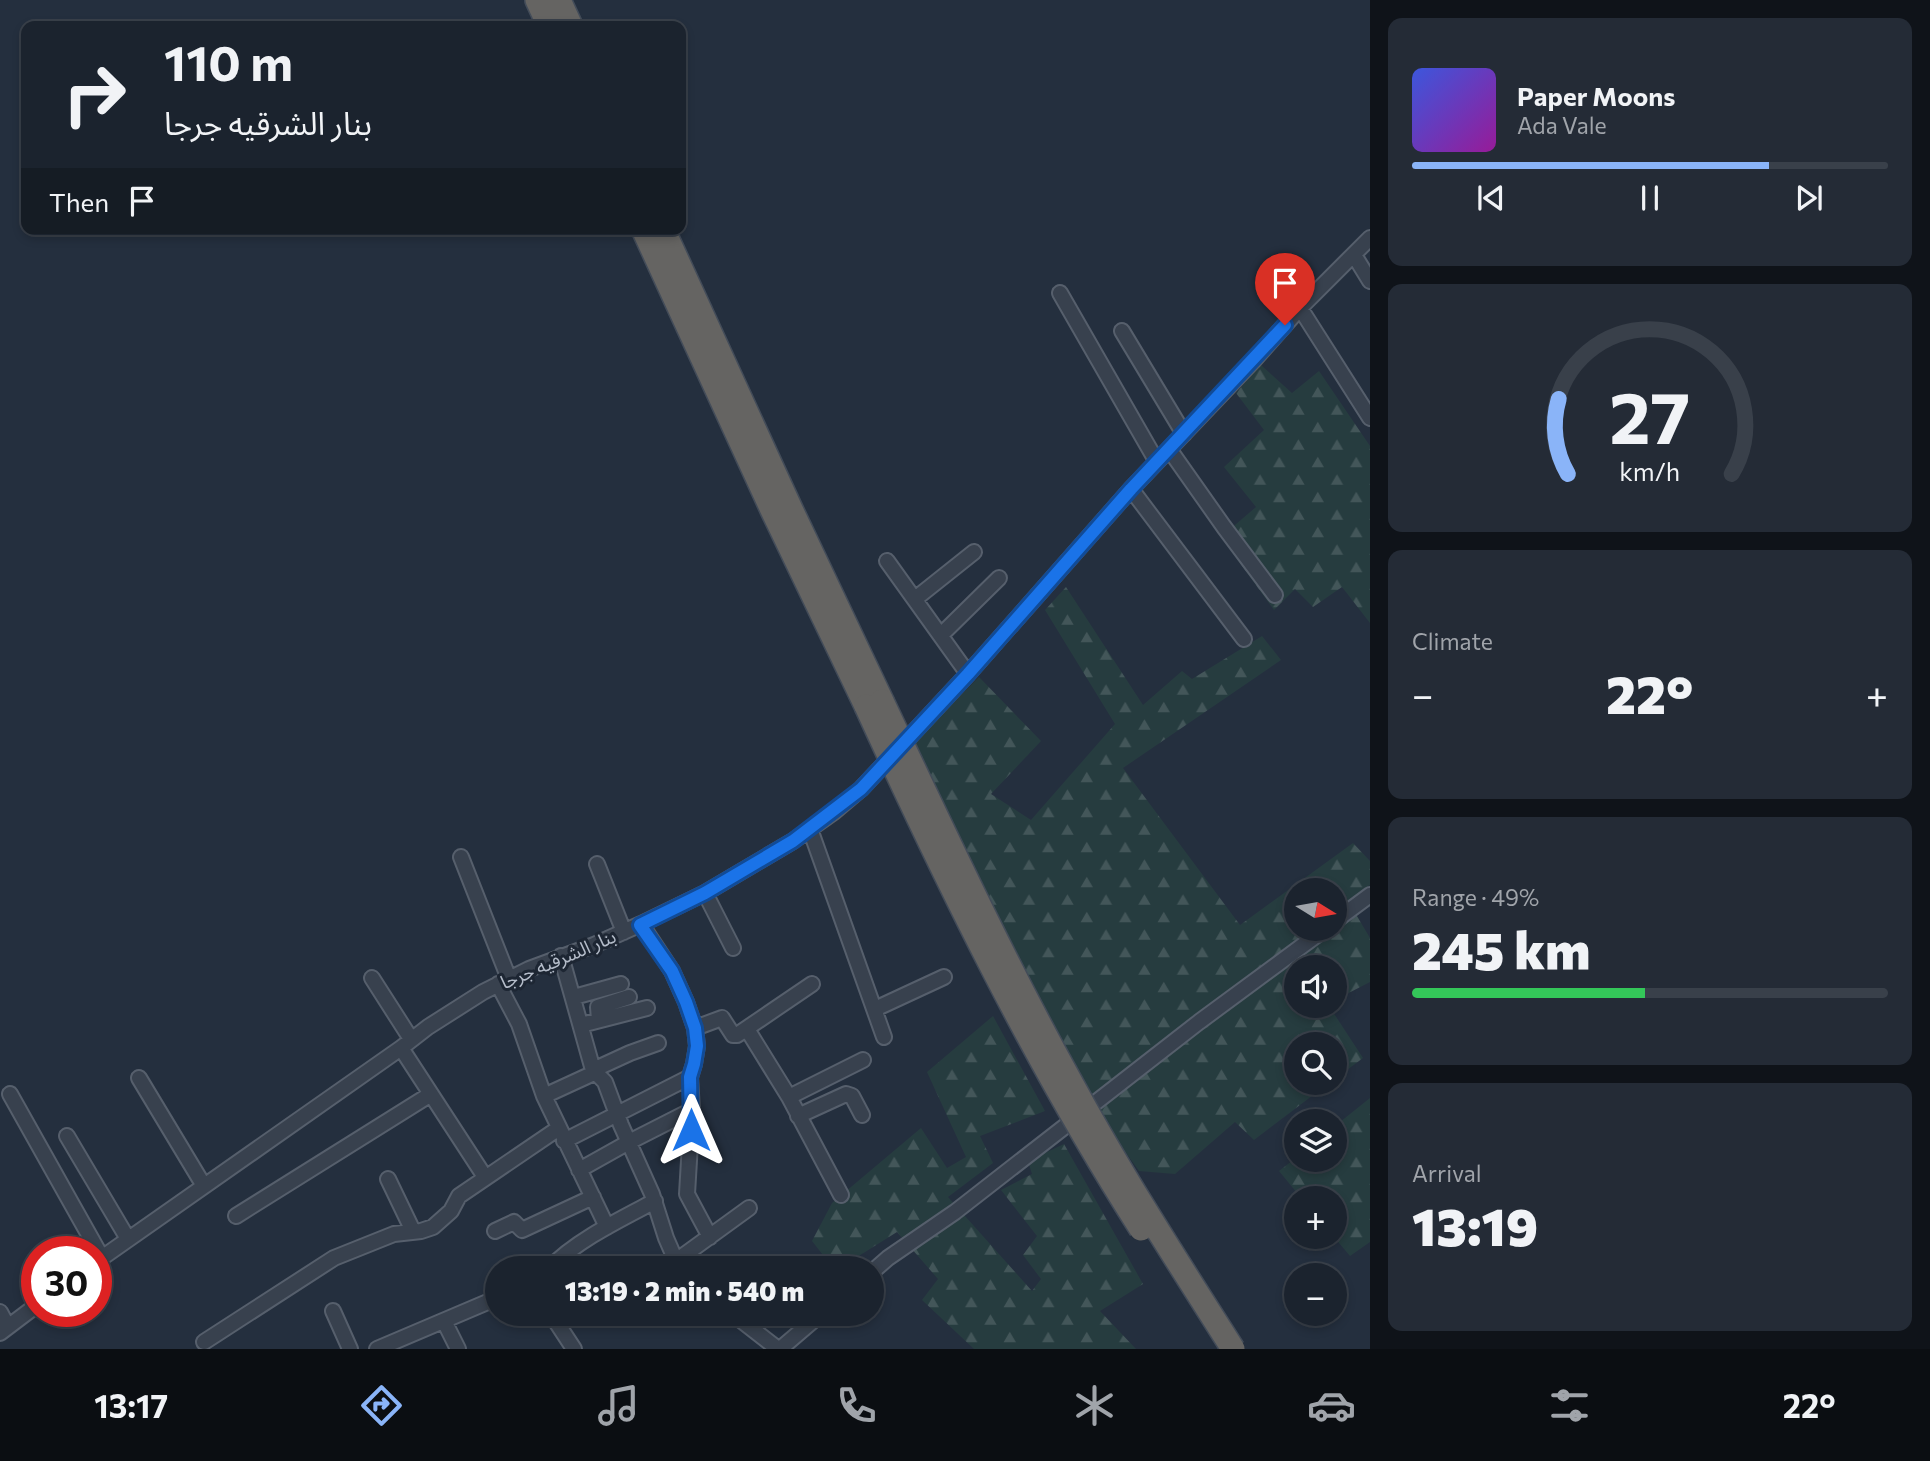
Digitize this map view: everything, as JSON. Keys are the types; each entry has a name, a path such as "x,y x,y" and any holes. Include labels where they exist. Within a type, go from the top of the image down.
{"highway":[{"path":"537,0 547,21"},
{"path":"559,0 568,21"},
{"path":"646,235 772,510 1076,1091 1233,1349"},
{"path":"666,235 791,509 874,703 924,832 1059,1094 1102,1169 1217,1349"}],"street":[{"name":"بنار الشرقيه جرجا","path":"112,1251 482,992 561,956 640,925 705,893 793,841 861,789 968,674 1131,489 1300,308 1370,238"},
{"path":"1354,255 1370,281"},
{"path":"1060,293 1157,462"},
{"path":"1300,308 1370,418"},
{"path":"1122,331 1184,434"},
{"path":"1169,449 1275,595"},
{"path":"1131,489 1244,639"},
{"path":"915,599 974,552"},
{"path":"887,561 968,674"},
{"path":"942,635 999,578"},
{"path":"810,829 884,1037"},
{"path":"461,857 544,1096 607,1227"},
{"path":"597,864 624,932"},
{"path":"705,893 733,948"},
{"path":"1348,911 1370,895"},
{"path":"640,925 672,971 695,1028 697,1046 690,1077 692,1110 687,1194 710,1237"},
{"path":"884,1262 955,1212 1199,1022 1307,942"},
{"path":"561,956 594,1072 605,1082 675,1256"},
{"path":"874,1009 944,977"},
{"path":"372,978 431,1094 485,1177"},
{"path":"695,1028 722,1018 733,1035 737,1035 812,984"},
{"path":"574,997 625,991 598,1007 599,1020"},
{"path":"581,1025 647,1008"},
{"path":"747,1028 789,1097 841,1195"},
{"path":"544,1096 630,1053 658,1043"},
{"path":"789,1097 863,1060"},
{"path":"204,1342 334,1258 394,1234 433,1227 444,1220 458,1196 485,1177 562,1135 618,1113 690,1077"},
{"path":"139,1078 204,1186"},
{"path":"10,1094 86,1236"},
{"path":"236,1216 431,1094"},
{"path":"798,1116 846,1094 852,1096 862,1115"},
{"path":"579,1170 692,1110"},
{"path":"67,1136 128,1239"},
{"path":"388,1179 413,1231"},
{"path":"495,1231 514,1222 522,1230 593,1197"},
{"path":"562,1256 607,1227 655,1202"},
{"path":"689,1256 749,1208"},
{"path":"377,1349 485,1303"},
{"path":"332,1311 351,1349"},
{"path":"0,1312 4,1330 21,1317"},
{"path":"444,1321 458,1349"},
{"path":"559,1326 574,1349"},
{"path":"749,1326 779,1349 807,1326"}],"green space":[{"path":"1261,365 1292,393 1319,371 1370,446 1370,623 1342,587 1313,607 1295,589 1274,610 1221,537 1256,507 1224,467 1264,430 1236,393"},
{"path":"1066,587 1143,705 1182,671 1192,679 1262,636 1281,660 1123,768 1240,925 1284,893 1284,942 1348,942 1348,901 1370,938 1370,982 1347,994 1347,955 1284,955 1284,1018 1337,1018 1346,1032 1284,1032 1284,1095 1313,1095 1295,1109 1284,1109 1284,1117 1254,1140 1235,1122 1175,1174 1139,1171 1106,1125 1075,1072 912,745 979,677 1041,741 991,794 1031,820 1115,724 1045,610"},
{"path":"1353,843 1370,861 1370,885 1348,901 1348,878 1305,878"},
{"path":"993,1016 1045,1111 980,1136 993,1163 948,1197 1032,1291 1041,1279 1023,1255 1037,1236 1001,1190 1032,1174 1028,1161 1064,1144 1143,1284 1100,1311 1136,1349 974,1349 922,1300 938,1279 897,1232 859,1256 824,1256 812,1241 832,1203 921,1128 947,1168 966,1157 927,1072"},
{"path":"1347,1034 1363,1058 1347,1070"},
{"path":"1370,1098 1370,1242 1350,1256 1344,1249 1347,1249 1347,1186 1291,1186 1279,1171 1284,1167 1284,1172 1347,1172 1347,1116"}],"route":[{"path":"691,1130 690,1077 697,1046 695,1028 672,971 640,925 705,893 793,841 861,789 968,674 1131,489 1285,325"}]}
